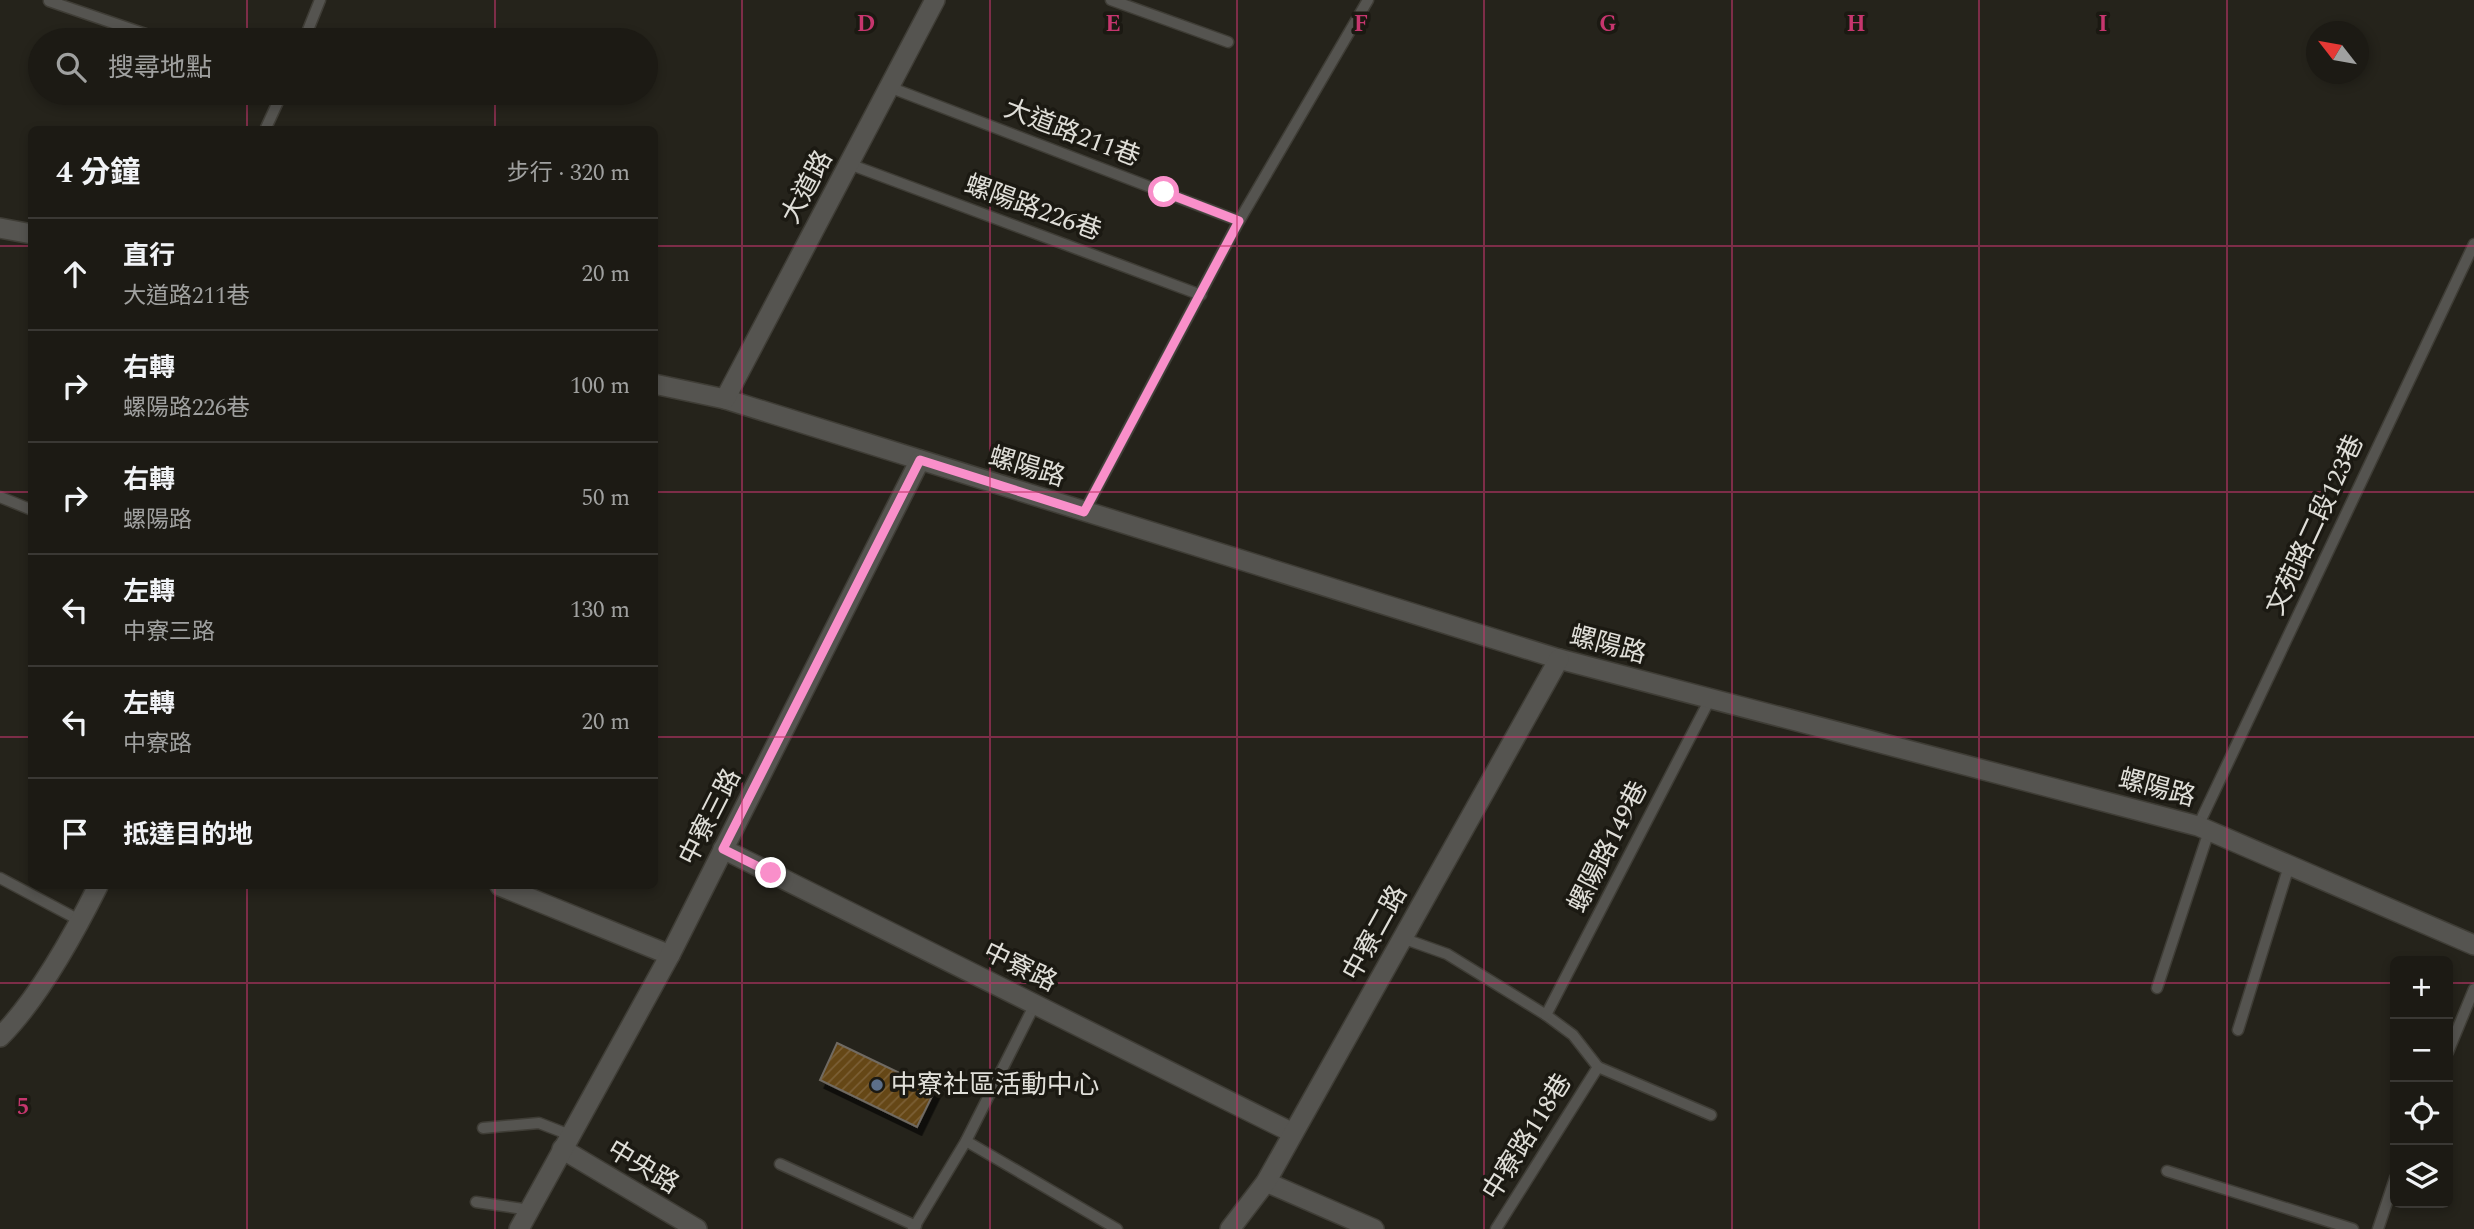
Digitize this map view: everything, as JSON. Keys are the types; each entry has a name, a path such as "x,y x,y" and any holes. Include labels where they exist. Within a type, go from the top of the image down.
{"street":[{"name":"大道路","path":"726,399 935,0"},
{"path":"0,228 28,233"},
{"name":"螺陽路","path":"658,385 726,399 1559,659 2204,828 2474,945"},
{"name":"中寮三路","path":"519,1229 670,956 920,460"},
{"name":"中寮二路","path":"1230,1229 1266,1182 1559,659"},
{"name":"中寮路","path":"723,849 1293,1133"},
{"path":"0,1037 20,1018 81,921 97,889"},
{"path":"506,889 670,956"},
{"name":"中央路","path":"566,1142 697,1229"},
{"path":"1266,1182 1374,1229"}],"lane":[{"path":"308,28 320,0"},
{"path":"1111,0 1227,42"},
{"path":"1084,512 1239,221 1368,0"},
{"path":"49,1 128,28"},
{"name":"大道路211巷","path":"889,87 1239,221"},
{"path":"267,126 276,105"},
{"name":"螺陽路226巷","path":"849,164 1201,295"},
{"name":"文苑路二段123巷","path":"2157,988 2204,828 2474,244"},
{"path":"0,497 28,508"},
{"name":"螺陽路149巷","path":"1546,1016 1710,699"},
{"path":"2238,1030 2289,866"},
{"path":"0,878 81,921"},
{"path":"1402,938 1447,954 1546,1016 1573,1034 1598,1067"},
{"path":"2453,1040 2474,989"},
{"path":"780,1164 915,1227 966,1141 1035,1004"},
{"name":"中寮路118巷","path":"1496,1229 1598,1067 1712,1115"},
{"path":"483,1128 539,1123 566,1142"},
{"path":"966,1141 1116,1229"},
{"path":"2167,1171 2353,1229"},
{"path":"2378,1229 2390,1193"},
{"path":"476,1202 530,1210"}],"building":[{"name":"中寮社區活動中心","path":"837,1043 935,1090 917,1127 820,1080"}],"place":[{"name":"中寮社區活動中心","path":"877,1085"}],"route":[{"path":"771,873 723,849 920,460 1084,512 1239,221 1164,192"}]}
